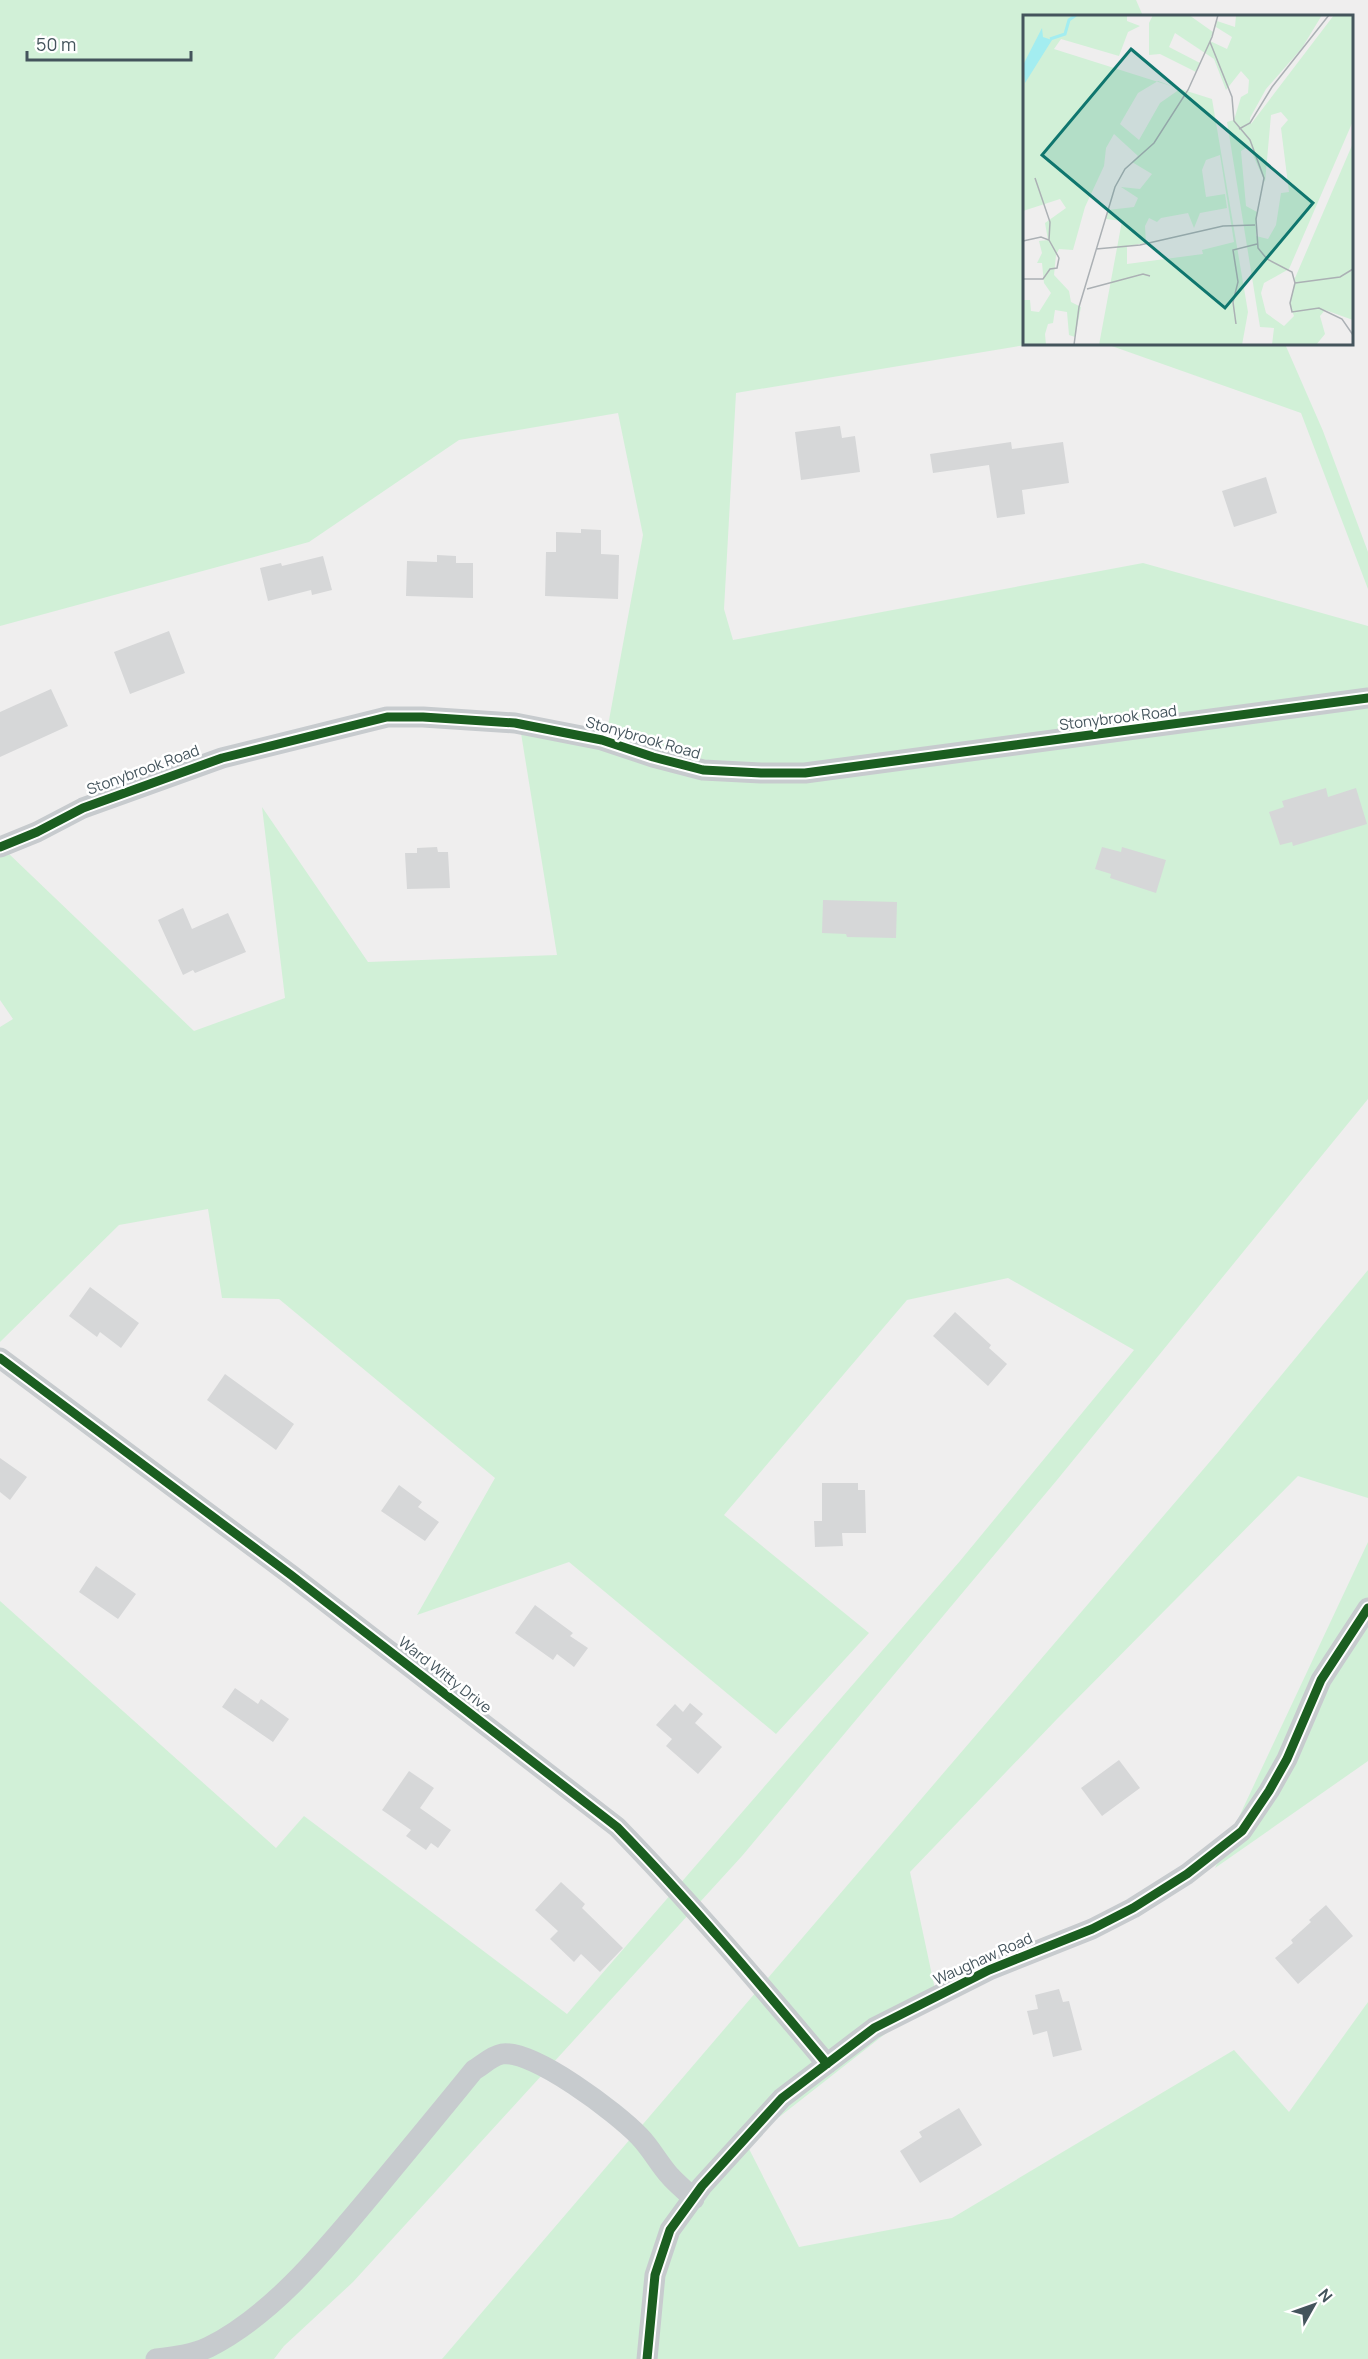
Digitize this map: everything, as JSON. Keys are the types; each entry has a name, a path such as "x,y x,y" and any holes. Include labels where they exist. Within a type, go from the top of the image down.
{"street":[{"name":"Stonybrook Road","path":"0,847 37,832 84,808 222,758 387,717 515,723 602,740 652,757 704,770 805,773 1368,698"},
{"name":"Ward Witty Drive","path":"0,1358 291,1575 617,1827 693,1908 827,2064"},
{"name":"Waughaw Road","path":"647,2359 655,2275 670,2230 694,2199 783,2098 874,2028 989,1970 1092,1929 1133,1908 1187,1874 1242,1831 1287,1759 1321,1680 1368,1608"},
{"path":"156,2359 183,2355 206,2348 233,2334 282,2293 329,2246 474,2070 494,2056 519,2055 588,2094 620,2117 642,2138 669,2175 694,2199"}],"green space":[{"path":"0,0 1136,0 1143,15 1023,15 1023,345 1025,345 736,393 724,609 733,640 1143,563 1368,626 1368,1099 1057,1480 742,1856 353,2282 284,2346 274,2359 0,2359 0,1601 276,1848 304,1816 567,2014 960,1561 1134,1350 1008,1278 907,1300 724,1515 869,1633 776,1734 569,1562 417,1615 495,1478 279,1299 222,1298 208,1209 119,1225 0,1342 0,1027 13,1019 0,1000 0,856 7,852 194,1031 285,998 262,807 368,962 557,955 520,727 605,742 643,535 618,413 459,440 309,542 0,626"},
{"path":"1109,345 1285,345 1323,431 1368,552 1368,589 1301,413"},
{"path":"1368,1270 1368,1498 1298,1476 1057,1719 910,1872 936,1994 746,2143 799,2247 952,2218 1234,2050 1289,2112 1368,2002 1368,2359 442,2359 1219,1451"},
{"path":"1368,1542 1368,1761 1215,1868"}],"building":[{"path":"840,426 842,438 855,436 860,472 801,480 795,432"},
{"path":"1011,442 1012,449 1063,442 1069,483 1022,490 1025,514 997,518 989,465 933,473 930,454"},
{"path":"1266,477 1277,513 1234,527 1222,491"},
{"path":"581,529 601,530 601,554 619,555 618,599 545,596 546,552 556,552 556,532 581,533"},
{"path":"437,555 456,556 456,563 473,563 473,598 406,596 407,561 437,562"},
{"path":"323,556 332,590 312,595 311,590 268,601 260,568 281,563 282,566"},
{"path":"169,631 185,673 130,694 114,652"},
{"path":"51,689 68,726 0,757 0,712"},
{"path":"1326,788 1328,797 1356,788 1367,824 1293,846 1292,842 1280,845 1269,812 1284,807 1282,801"},
{"path":"437,847 438,852 448,852 450,888 407,889 405,853 417,853 417,848"},
{"path":"1102,847 1121,852 1122,847 1166,860 1156,893 1110,878 1111,874 1095,869"},
{"path":"823,900 897,902 896,938 847,937 846,934 822,933"},
{"path":"183,908 192,929 228,913 246,952 195,973 193,970 183,975 158,920"},
{"path":"90,1287 139,1323 121,1348 100,1332 97,1337 69,1316"},
{"path":"955,1312 991,1345 989,1348 1007,1364 988,1386 933,1336"},
{"path":"225,1374 294,1424 276,1450 207,1400"},
{"path":"0,1458 27,1477 10,1500 0,1492"},
{"path":"822,1483 858,1483 858,1490 865,1490 866,1533 842,1533 843,1546 815,1547 814,1521 822,1521"},
{"path":"399,1485 422,1502 418,1507 439,1522 425,1541 381,1511"},
{"path":"96,1566 136,1594 118,1619 79,1592"},
{"path":"535,1605 573,1633 570,1636 588,1648 574,1667 557,1654 553,1660 515,1633"},
{"path":"235,1688 258,1704 261,1699 289,1719 273,1742 222,1707"},
{"path":"690,1703 703,1714 695,1723 722,1747 698,1774 666,1746 672,1739 656,1725 675,1704 683,1712"},
{"path":"1119,1760 1140,1788 1102,1816 1081,1788"},
{"path":"409,1771 434,1788 420,1808 451,1830 438,1848 431,1843 426,1850 406,1836 411,1830 382,1810"},
{"path":"561,1882 585,1904 582,1908 623,1948 600,1972 581,1954 574,1962 550,1939 558,1931 535,1910"},
{"path":"1326,1905 1353,1936 1298,1984 1275,1958 1293,1943 1291,1940"},
{"path":"1059,1989 1063,2002 1069,2001 1082,2050 1053,2057 1047,2031 1033,2035 1027,2011 1038,2009 1035,1995"},
{"path":"959,2108 982,2145 920,2183 900,2151 922,2137 919,2132"}],"cycle path":[{"path":"0,847 37,832 83,808 222,758 387,717 515,723 602,740 703,770 805,773 1368,698"},
{"path":"0,1358 291,1575 617,1827 698,1914 827,2064"},
{"path":"647,2359 655,2275 670,2230 702,2186 782,2098 874,2028 989,1970 1092,1929 1133,1908 1187,1874 1242,1831 1287,1759 1321,1680 1368,1608"}]}
